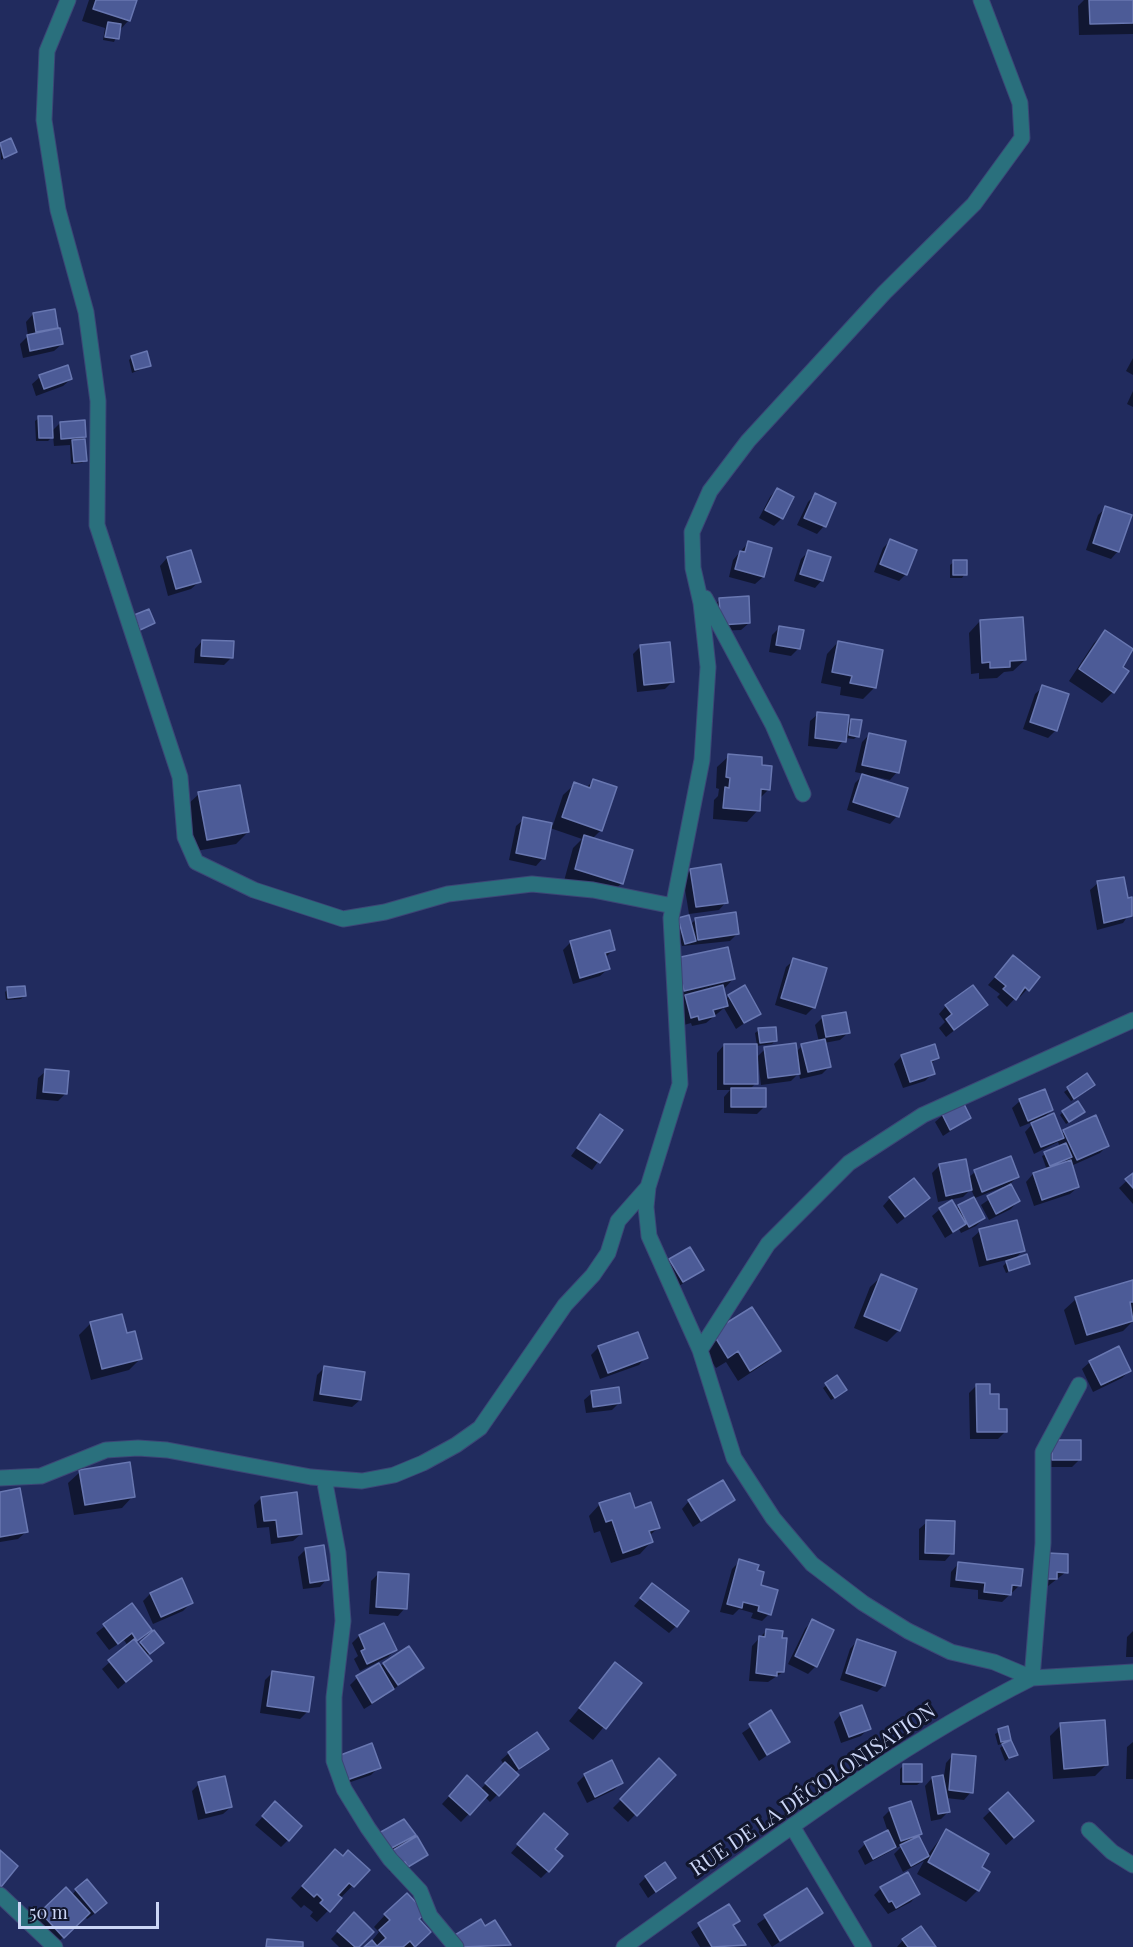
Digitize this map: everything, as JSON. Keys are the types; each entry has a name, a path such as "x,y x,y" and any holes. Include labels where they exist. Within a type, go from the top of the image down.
{"street":[{"path":"68,0 48,51 44,120 58,210 86,312 98,401 97,525 178,767 185,837 196,862 254,890 343,919 385,912 448,894 532,884 593,890 673,906"},
{"path":"981,0 1020,104 1022,138 974,204 884,293 748,441 710,491 692,532 708,667 702,760 671,918 680,1084 648,1187 646,1207 650,1236 700,1350 734,1458 773,1518 813,1564 863,1603 908,1631 951,1652 994,1662 1032,1678 1133,1672"},
{"path":"696,580 773,725 803,794"},
{"path":"700,1350 768,1244 849,1163 923,1115 1133,1020"},
{"path":"0,1478 41,1476 106,1450 138,1448 167,1450 324,1478 362,1481 394,1474 456,1445 480,1428 558,1315 593,1275 608,1253 618,1221 648,1187"},
{"path":"1032,1678 1043,1543 1043,1452 1079,1385"},
{"path":"324,1478 338,1553 343,1621 334,1697 334,1761 344,1789 368,1828 390,1859 420,1891 430,1916 456,1947"},
{"name":"RUE DE LA DÉCOLONISATION","path":"624,1947 792,1827 959,1716 1032,1678"},
{"path":"792,1827 864,1947"},
{"path":"1089,1830 1112,1852 1133,1865"},
{"path":"0,1895 55,1947"}],"building":[{"path":"96,0 137,0 130,21 93,9"},
{"path":"1089,0 1133,0 1133,23 1090,24"},
{"path":"108,22 121,24 119,39 105,37"},
{"path":"11,138 17,152 4,158 0,143"},
{"path":"55,309 58,328 36,332 33,313"},
{"path":"60,328 63,344 30,351 27,335"},
{"path":"147,351 151,366 135,370 131,356"},
{"path":"68,365 72,379 44,389 39,375"},
{"path":"38,416 52,416 53,438 39,438"},
{"path":"85,420 86,437 61,439 60,422"},
{"path":"85,439 87,461 74,462 72,440"},
{"path":"777,488 794,497 783,519 765,510"},
{"path":"815,493 836,503 826,527 804,518"},
{"path":"1105,506 1132,515 1119,552 1093,543"},
{"path":"890,539 917,550 907,575 880,564"},
{"path":"748,541 772,548 764,577 735,569 740,551 745,552"},
{"path":"191,550 201,582 176,589 167,557"},
{"path":"808,550 831,557 823,581 800,574"},
{"path":"953,560 967,560 967,575 953,575"},
{"path":"749,596 750,623 721,625 719,598"},
{"path":"149,609 155,623 140,630 134,615"},
{"path":"1023,617 1026,660 1010,661 1010,667 990,668 990,662 982,663 980,620"},
{"path":"779,626 804,630 800,649 776,645"},
{"path":"1105,630 1133,649 1123,667 1129,671 1114,693 1079,669"},
{"path":"202,640 234,641 233,658 201,656"},
{"path":"838,641 883,650 876,688 850,683 852,676 832,672"},
{"path":"670,642 674,682 644,685 640,645"},
{"path":"1042,685 1069,694 1057,731 1030,722"},
{"path":"817,712 849,715 846,742 815,738"},
{"path":"851,719 862,720 859,737 849,735"},
{"path":"869,733 906,741 899,773 862,765"},
{"path":"728,754 762,757 762,765 772,766 770,790 761,789 760,811 723,808 725,787 729,788 730,778 726,777"},
{"path":"862,774 908,788 899,817 853,802"},
{"path":"593,779 617,787 602,831 562,817 574,782 590,788"},
{"path":"240,785 249,832 207,840 198,792"},
{"path":"523,817 552,823 545,859 516,853"},
{"path":"584,835 633,850 623,884 575,869"},
{"path":"721,864 728,903 696,907 690,869"},
{"path":"1124,877 1128,898 1132,897 1132,916 1104,923 1097,881"},
{"path":"736,912 739,934 698,940 695,918"},
{"path":"689,915 696,941 685,944 678,918"},
{"path":"610,930 615,950 605,953 610,969 580,978 570,941"},
{"path":"728,947 735,979 684,991 676,958"},
{"path":"1013,955 1040,977 1029,991 1025,987 1016,1000 1003,989 1006,986 995,977"},
{"path":"793,958 827,968 815,1008 781,998"},
{"path":"723,985 728,1006 713,1010 715,1016 699,1020 698,1016 691,1018 685,995"},
{"path":"745,985 761,1014 744,1023 728,995"},
{"path":"973,985 988,1005 954,1030 946,1019 952,1014 945,1005"},
{"path":"25,986 26,996 8,998 7,987"},
{"path":"846,1012 850,1033 826,1037 822,1016"},
{"path":"776,1027 777,1041 760,1043 758,1028"},
{"path":"825,1039 831,1067 808,1072 801,1044"},
{"path":"796,1043 800,1074 768,1078 764,1047"},
{"path":"724,1044 757,1044 758,1084 724,1084"},
{"path":"935,1044 939,1058 931,1061 935,1074 910,1082 901,1055"},
{"path":"45,1069 69,1071 67,1094 43,1092"},
{"path":"1087,1073 1095,1085 1074,1099 1067,1087"},
{"path":"731,1088 766,1088 766,1107 731,1107"},
{"path":"1045,1089 1053,1110 1028,1121 1019,1099"},
{"path":"1078,1101 1085,1112 1069,1122 1062,1111"},
{"path":"963,1102 971,1118 950,1130 942,1114"},
{"path":"1054,1113 1064,1138 1041,1147 1031,1123"},
{"path":"600,1114 623,1130 600,1163 577,1148"},
{"path":"1096,1115 1109,1146 1077,1160 1063,1130"},
{"path":"1066,1143 1072,1157 1050,1166 1044,1152"},
{"path":"1011,1156 1019,1177 982,1192 974,1170"},
{"path":"966,1159 972,1190 946,1196 939,1164"},
{"path":"1071,1160 1079,1187 1042,1200 1033,1173"},
{"path":"1133,1173 1133,1188 1125,1179"},
{"path":"914,1178 930,1198 905,1217 889,1197"},
{"path":"1011,1184 1020,1201 996,1214 987,1196"},
{"path":"974,1197 985,1218 969,1227 958,1205"},
{"path":"952,1200 966,1224 953,1232 939,1208"},
{"path":"1017,1220 1025,1251 987,1260 979,1229"},
{"path":"690,1247 704,1270 683,1282 669,1259"},
{"path":"1027,1254 1030,1264 1009,1271 1006,1261"},
{"path":"881,1274 917,1289 900,1331 864,1316"},
{"path":"1133,1280 1133,1302 1130,1302 1133,1321 1087,1335 1075,1297"},
{"path":"752,1307 781,1351 750,1371 738,1351 728,1358 712,1332"},
{"path":"122,1314 127,1333 135,1331 142,1359 102,1369 90,1322"},
{"path":"638,1332 648,1358 608,1373 598,1346"},
{"path":"1119,1346 1131,1371 1101,1385 1089,1361"},
{"path":"324,1366 365,1372 361,1400 320,1394"},
{"path":"837,1375 847,1390 835,1398 825,1383"},
{"path":"976,1384 990,1384 990,1394 999,1394 999,1409 1007,1409 1007,1432 977,1432"},
{"path":"619,1387 621,1403 593,1407 591,1391"},
{"path":"1052,1440 1081,1440 1081,1460 1052,1460"},
{"path":"130,1462 135,1497 85,1505 79,1470"},
{"path":"723,1480 735,1500 701,1521 688,1500"},
{"path":"20,1488 28,1532 0,1537 0,1492"},
{"path":"297,1492 302,1534 278,1537 276,1520 264,1521 261,1497"},
{"path":"630,1493 635,1508 651,1502 660,1528 649,1531 653,1542 623,1553 612,1520 606,1522 599,1503"},
{"path":"926,1520 955,1521 954,1554 925,1553"},
{"path":"324,1545 329,1580 310,1583 305,1548"},
{"path":"1048,1553 1068,1554 1068,1573 1057,1572 1057,1579 1047,1579"},
{"path":"739,1559 759,1565 757,1570 764,1572 761,1585 778,1590 771,1615 758,1611 759,1606 743,1602 742,1608 727,1604"},
{"path":"958,1562 1023,1569 1021,1586 1012,1585 1011,1595 984,1592 985,1583 956,1580"},
{"path":"378,1572 409,1574 407,1609 376,1607"},
{"path":"182,1578 193,1603 161,1617 150,1593"},
{"path":"652,1583 689,1611 677,1627 640,1598"},
{"path":"132,1603 152,1630 137,1641 132,1633 118,1644 103,1624"},
{"path":"812,1619 834,1630 817,1667 795,1656"},
{"path":"384,1623 397,1650 367,1664 361,1651 365,1649 359,1635"},
{"path":"766,1629 783,1631 782,1638 787,1638 784,1672 777,1672 777,1676 756,1673 759,1636 765,1637"},
{"path":"154,1630 164,1643 150,1654 140,1642"},
{"path":"134,1639 152,1661 126,1682 108,1660"},
{"path":"857,1639 896,1652 885,1686 846,1673"},
{"path":"409,1646 424,1668 398,1685 383,1663"},
{"path":"615,1662 642,1683 606,1729 579,1708"},
{"path":"379,1663 394,1689 372,1703 356,1676"},
{"path":"272,1671 314,1677 309,1712 267,1706"},
{"path":"862,1705 871,1729 849,1737 840,1713"},
{"path":"771,1710 790,1742 767,1755 749,1724"},
{"path":"1105,1720 1108,1765 1064,1769 1060,1723"},
{"path":"1008,1726 1011,1740 1001,1742 998,1729"},
{"path":"537,1732 549,1749 519,1769 508,1752"},
{"path":"1011,1740 1018,1755 1009,1758 1002,1744"},
{"path":"372,1743 381,1768 347,1780 338,1756"},
{"path":"952,1754 976,1756 973,1793 949,1790"},
{"path":"659,1758 676,1775 637,1816 620,1799"},
{"path":"612,1760 623,1783 595,1797 584,1774"},
{"path":"505,1762 519,1775 499,1796 485,1783"},
{"path":"903,1764 922,1764 922,1782 903,1782"},
{"path":"467,1775 488,1795 470,1815 449,1796"},
{"path":"943,1775 950,1812 938,1814 932,1777"},
{"path":"225,1776 232,1807 206,1813 198,1782"},
{"path":"1008,1792 1034,1821 1014,1838 989,1809"},
{"path":"275,1801 302,1826 289,1841 262,1816"},
{"path":"911,1801 922,1834 901,1841 889,1808"},
{"path":"544,1813 568,1834 555,1849 563,1856 549,1872 517,1844"},
{"path":"404,1819 416,1835 388,1850 379,1833"},
{"path":"946,1829 989,1854 982,1867 990,1872 979,1891 928,1862"},
{"path":"888,1830 896,1847 873,1859 864,1842"},
{"path":"417,1836 428,1855 408,1867 405,1862 398,1866 390,1852"},
{"path":"919,1836 929,1856 911,1866 900,1845"},
{"path":"335,1849 343,1856 348,1850 370,1870 354,1887 349,1883 338,1895 342,1898 330,1912 320,1903 323,1900 317,1894 314,1897 302,1886"},
{"path":"0,1850 18,1866 1,1887 0,1886"},
{"path":"665,1862 676,1878 656,1892 645,1876"},
{"path":"908,1872 920,1894 896,1908 892,1901 889,1902 880,1887"},
{"path":"87,1879 107,1903 95,1913 75,1889"},
{"path":"66,1887 90,1913 64,1938 40,1912"},
{"path":"807,1888 823,1913 780,1941 764,1915"},
{"path":"407,1893 426,1913 419,1919 431,1932 415,1947 410,1941 403,1947 364,1947 372,1940 377,1946 386,1938 379,1930 390,1920 384,1914"},
{"path":"729,1904 740,1921 733,1925 746,1945 712,1947 698,1923"},
{"path":"354,1912 374,1932 359,1947 355,1947 337,1931"},
{"path":"481,1919 485,1926 495,1920 511,1945 462,1947 455,1935"},
{"path":"921,1926 936,1947 908,1947 902,1939"},
{"path":"267,1939 303,1942 303,1947 266,1947"}]}
